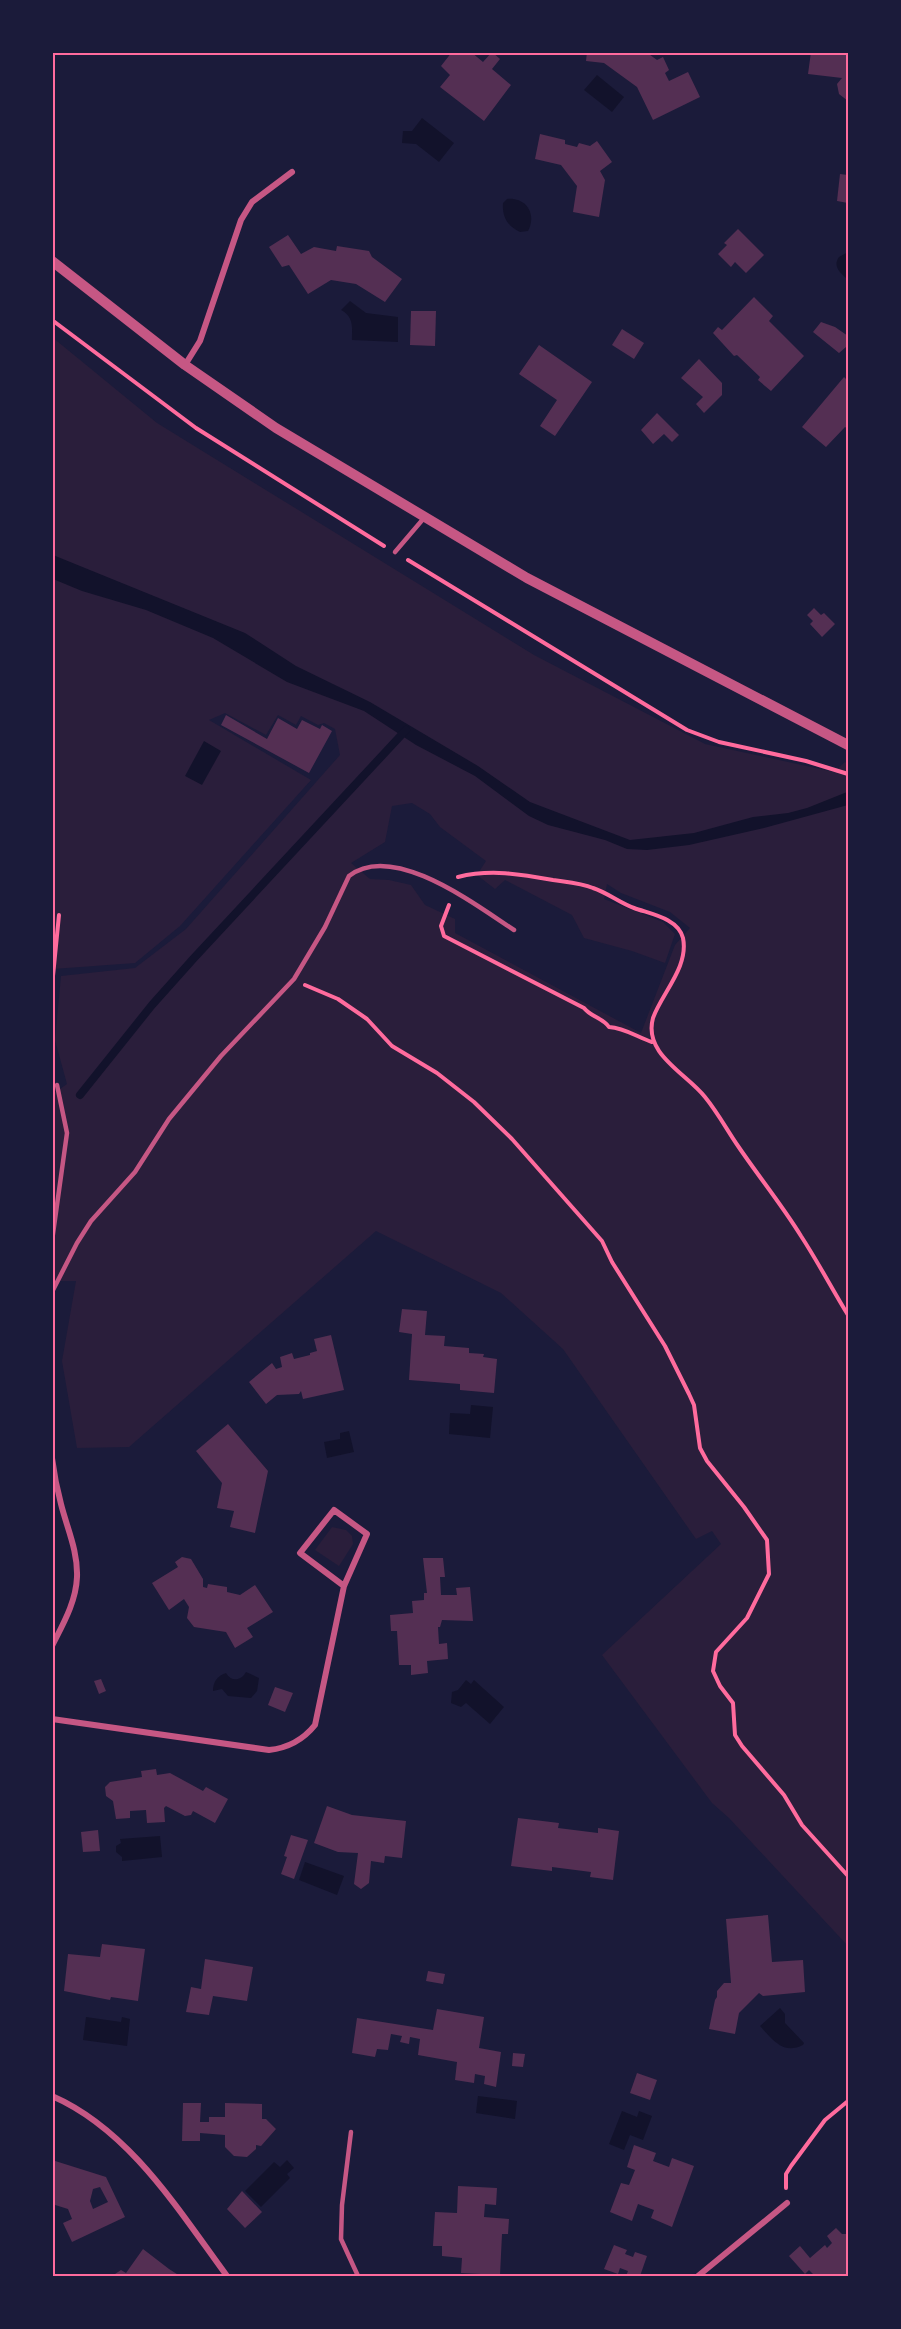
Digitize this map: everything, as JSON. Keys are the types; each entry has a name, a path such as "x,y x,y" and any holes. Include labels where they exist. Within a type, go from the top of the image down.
{"street":[{"path":"185,365 200,341 241,220 252,202 292,172"},
{"path":"52,261 185,365 276,428 526,578 849,745"},
{"path":"52,1458 60,1504 76,1556 77,1576 73,1600 52,1647"},
{"path":"52,1719 269,1750 282,1749 307,1734 315,1725 344,1586 367,1534 334,1510 300,1553 344,1586"},
{"path":"52,2096 70,2103 116,2138 138,2161 227,2277"},
{"path":"699,2277 787,2203"}],"lane":[{"path":"395,552 426,516"},
{"path":"52,1292 90,1221 135,1172 169,1119 220,1056 294,979 325,927 349,876 373,866 384,866 415,873 450,890 514,930"},
{"path":"52,1241 67,1132 57,1085"},
{"path":"351,2132 342,2205 341,2239 358,2277"}],"path":[{"path":"52,320 196,428 687,730 719,742 806,761 849,774"},
{"path":"436,882 477,872 512,873 594,888 633,908 658,915 671,923 682,935 684,949 681,964 653,1018 652,1042"},
{"path":"450,890 451,902 441,926 444,936 584,1008 609,1027 622,1028 652,1042 670,1064 704,1095 802,1238 849,1315"},
{"path":"52,987 58,915"},
{"path":"294,979 338,999 367,1019 392,1046 437,1073 474,1102 512,1139 602,1241 612,1262 665,1346 689,1394 694,1405 700,1448 707,1461 767,1540 769,1574 747,1618 716,1652 713,1671 720,1686 733,1702 735,1735 784,1795 801,1826 849,1876"},
{"path":"787,2203 786,2174 825,2120 849,2101"}],"shaded area":[{"path":"597,75 624,97 612,112 584,90"},
{"path":"422,118 454,143 439,162 416,144 402,143 403,131 412,131"},
{"path":"507,199 520,201 528,208 531,219 528,231 520,232 506,220 503,203"},
{"path":"848,252 848,280 838,270 836,264 839,257"},
{"path":"350,301 366,313 398,317 398,342 352,340 350,319 341,310"},
{"path":"52,337 157,423 534,655 705,744 834,772 845,762 848,764 848,1946 729,1818 712,1803 602,1655 721,1544 712,1531 696,1539 563,1349 501,1293 376,1231 129,1447 77,1448 62,1361 76,1281 52,1281 53,1094 67,1084 55,1040 61,976 135,968 186,929 340,755 335,729 324,723 318,725 301,716 296,725 278,715 266,735 225,713 209,720 311,780 180,926 135,963 53,969","holes":["412,803 430,814 440,827 486,861 477,875 495,889 505,880 572,915 584,938 665,963 675,934 663,922 604,899 607,884 621,893 670,912 690,928 675,945 641,1033 455,933 455,919 425,905 411,885 370,879 351,863 385,842 392,806"]},
{"path":"53,555 245,633 296,666 370,702 478,766 530,802 630,840 694,833 753,817 788,813 847,792 848,805 764,828 689,845 647,850 627,849 605,840 548,825 529,816 475,776 416,745 364,711 287,682 213,638 146,610 82,591 53,579"},
{"path":"204,741 221,751 202,785 185,776"},
{"path":"471,1405 493,1407 490,1438 449,1434 450,1413 470,1414"},
{"path":"349,1431 354,1452 327,1458 324,1442 340,1439 340,1433"},
{"path":"332,1527 346,1530 352,1536 353,1544 339,1566 315,1550"},
{"path":"246,1672 259,1678 257,1691 251,1698 228,1696 222,1689 213,1691 216,1680 223,1674 226,1673 236,1679"},
{"path":"466,1680 471,1684 474,1680 504,1707 490,1724 466,1703 461,1707 451,1703 452,1692 458,1690"},
{"path":"160,1836 162,1857 122,1861 122,1857 116,1852 116,1846 121,1843 120,1839"},
{"path":"305,1862 344,1876 337,1895 299,1880"},
{"path":"780,2008 785,2014 785,2023 804,2043 803,2045 796,2048 784,2047 774,2041 760,2026"},
{"path":"86,2017 121,2022 122,2017 130,2019 127,2046 83,2040"},
{"path":"478,2096 517,2101 515,2119 476,2113"},
{"path":"622,2111 637,2117 639,2111 652,2116 643,2140 630,2135 624,2150 609,2144"},
{"path":"287,2160 294,2168 287,2174 290,2178 261,2207 245,2191 274,2162 280,2167"}],"building":[{"path":"452,52 471,52 483,62 492,52 500,59 492,69 511,85 484,121 440,87 450,75 441,66"},
{"path":"587,52 646,52 657,60 663,57 669,70 665,73 669,81 688,72 700,97 653,120 637,87 604,63 586,61"},
{"path":"811,52 848,52 848,101 839,94 837,84 842,78 808,74"},
{"path":"540,134 565,140 565,144 577,147 579,143 590,146 597,141 612,162 600,171 605,180 599,217 573,212 577,186 561,165 535,159"},
{"path":"840,174 848,175 848,203 837,201"},
{"path":"738,229 764,255 746,273 735,262 731,267 718,254 727,245 724,243"},
{"path":"288,235 301,254 314,247 336,251 337,246 369,251 372,257 402,279 385,302 356,284 331,280 308,294 289,265 282,267 269,247"},
{"path":"754,297 773,316 769,321 804,356 771,391 758,380 760,377 737,355 734,356 713,333 718,327 722,330"},
{"path":"411,311 436,311 435,346 410,345"},
{"path":"821,322 835,327 848,336 848,349 846,347 839,353 813,332"},
{"path":"622,329 644,343 634,359 612,345"},
{"path":"539,345 592,382 555,436 540,426 557,400 519,374"},
{"path":"699,359 722,383 722,395 704,413 696,404 703,397 681,378"},
{"path":"844,377 848,381 848,429 845,427 826,447 802,427"},
{"path":"657,413 679,435 672,442 664,434 653,444 641,430"},
{"path":"814,608 821,615 824,613 835,624 822,637 810,624 813,621 807,615"},
{"path":"226,715 267,739 278,718 297,729 302,720 320,729 322,725 332,731 309,773 221,725"},
{"path":"402,1309 427,1311 425,1335 445,1336 444,1346 469,1348 469,1353 484,1354 483,1357 497,1359 494,1393 460,1390 460,1384 409,1380 412,1334 399,1332"},
{"path":"331,1335 344,1390 303,1399 301,1391 299,1394 277,1395 266,1404 249,1382 272,1363 276,1369 282,1367 280,1357 292,1353 294,1359 317,1351 314,1339"},
{"path":"228,1424 268,1471 255,1533 230,1527 234,1511 217,1508 222,1483 196,1451"},
{"path":"182,1557 191,1559 203,1579 203,1587 207,1588 208,1584 227,1587 227,1592 240,1595 255,1585 273,1612 247,1628 253,1637 235,1648 226,1632 194,1627 187,1618 189,1607 184,1599 169,1610 152,1583 178,1567 175,1562"},
{"path":"423,1558 443,1558 445,1577 440,1577 441,1595 457,1595 456,1588 470,1587 473,1621 442,1620 438,1627 439,1644 447,1643 448,1659 427,1661 428,1673 411,1675 411,1665 399,1665 397,1631 391,1631 390,1615 413,1613 412,1601 424,1600 424,1593 427,1593"},
{"path":"101,1679 106,1691 99,1694 94,1681"},
{"path":"275,1687 293,1693 285,1712 268,1705"},
{"path":"156,1769 157,1775 170,1773 203,1791 206,1787 228,1799 215,1823 193,1811 191,1815 185,1816 166,1806 164,1808 165,1822 147,1823 146,1810 130,1811 130,1818 116,1819 113,1801 106,1796 105,1787 110,1782 142,1777 141,1771"},
{"path":"327,1806 352,1815 406,1821 402,1858 385,1856 384,1863 371,1861 369,1883 361,1889 354,1884 358,1853 338,1852 314,1843"},
{"path":"518,1818 559,1823 558,1828 598,1833 598,1828 619,1831 613,1880 590,1877 591,1872 552,1867 552,1871 511,1866"},
{"path":"98,1830 100,1851 83,1852 81,1832"},
{"path":"291,1835 308,1840 294,1879 281,1874"},
{"path":"768,1915 772,1962 803,1960 805,1992 763,1996 759,1993 739,2013 735,2034 709,2029 717,1991 724,1983 731,1983 726,1919"},
{"path":"102,1944 145,1949 138,2001 111,1997 110,2000 64,1991 68,1954 100,1957"},
{"path":"205,1959 253,1967 247,2001 213,1996 209,2015 186,2012 191,1987 201,1989"},
{"path":"428,1971 445,1974 443,1984 426,1981"},
{"path":"437,2009 484,2017 479,2048 501,2052 496,2087 484,2084 485,2076 475,2074 474,2083 455,2080 457,2062 418,2055 420,2039 410,2037 409,2044 400,2042 402,2036 391,2034 388,2050 377,2049 375,2057 352,2053 357,2018 433,2030"},
{"path":"513,2053 525,2054 523,2067 512,2066"},
{"path":"637,2073 657,2080 650,2100 630,2093"},
{"path":"183,2103 201,2103 200,2122 209,2122 209,2117 225,2117 225,2103 262,2104 262,2119 266,2119 276,2129 261,2146 256,2145 256,2149 247,2157 234,2156 225,2147 225,2135 200,2133 200,2141 182,2141"},
{"path":"634,2145 656,2153 653,2161 669,2167 672,2158 694,2166 672,2227 651,2218 654,2210 638,2204 632,2221 610,2212 621,2183 629,2185 635,2170 627,2167"},
{"path":"52,2160 106,2177 125,2217 72,2242 63,2223 72,2219 68,2209 52,2204","holes":["100,2187 108,2202 93,2209 90,2201 93,2189"]},
{"path":"458,2186 497,2188 496,2205 485,2204 484,2217 509,2219 508,2234 502,2234 500,2275 461,2273 462,2258 442,2256 442,2246 433,2246 435,2212 457,2213"},
{"path":"242,2191 262,2212 245,2228 227,2209"},
{"path":"836,2228 842,2234 848,2234 848,2276 815,2276 809,2270 805,2274 789,2256 800,2246 810,2258 825,2245 827,2248 832,2243 827,2236"},
{"path":"614,2245 627,2250 625,2254 633,2257 635,2252 647,2256 640,2276 626,2276 628,2271 620,2268 618,2274 604,2269"},
{"path":"143,2249 180,2276 112,2276 121,2270 126,2273"}],"waterway":[{"path":"80,1095 152,1005 406,730"}]}
